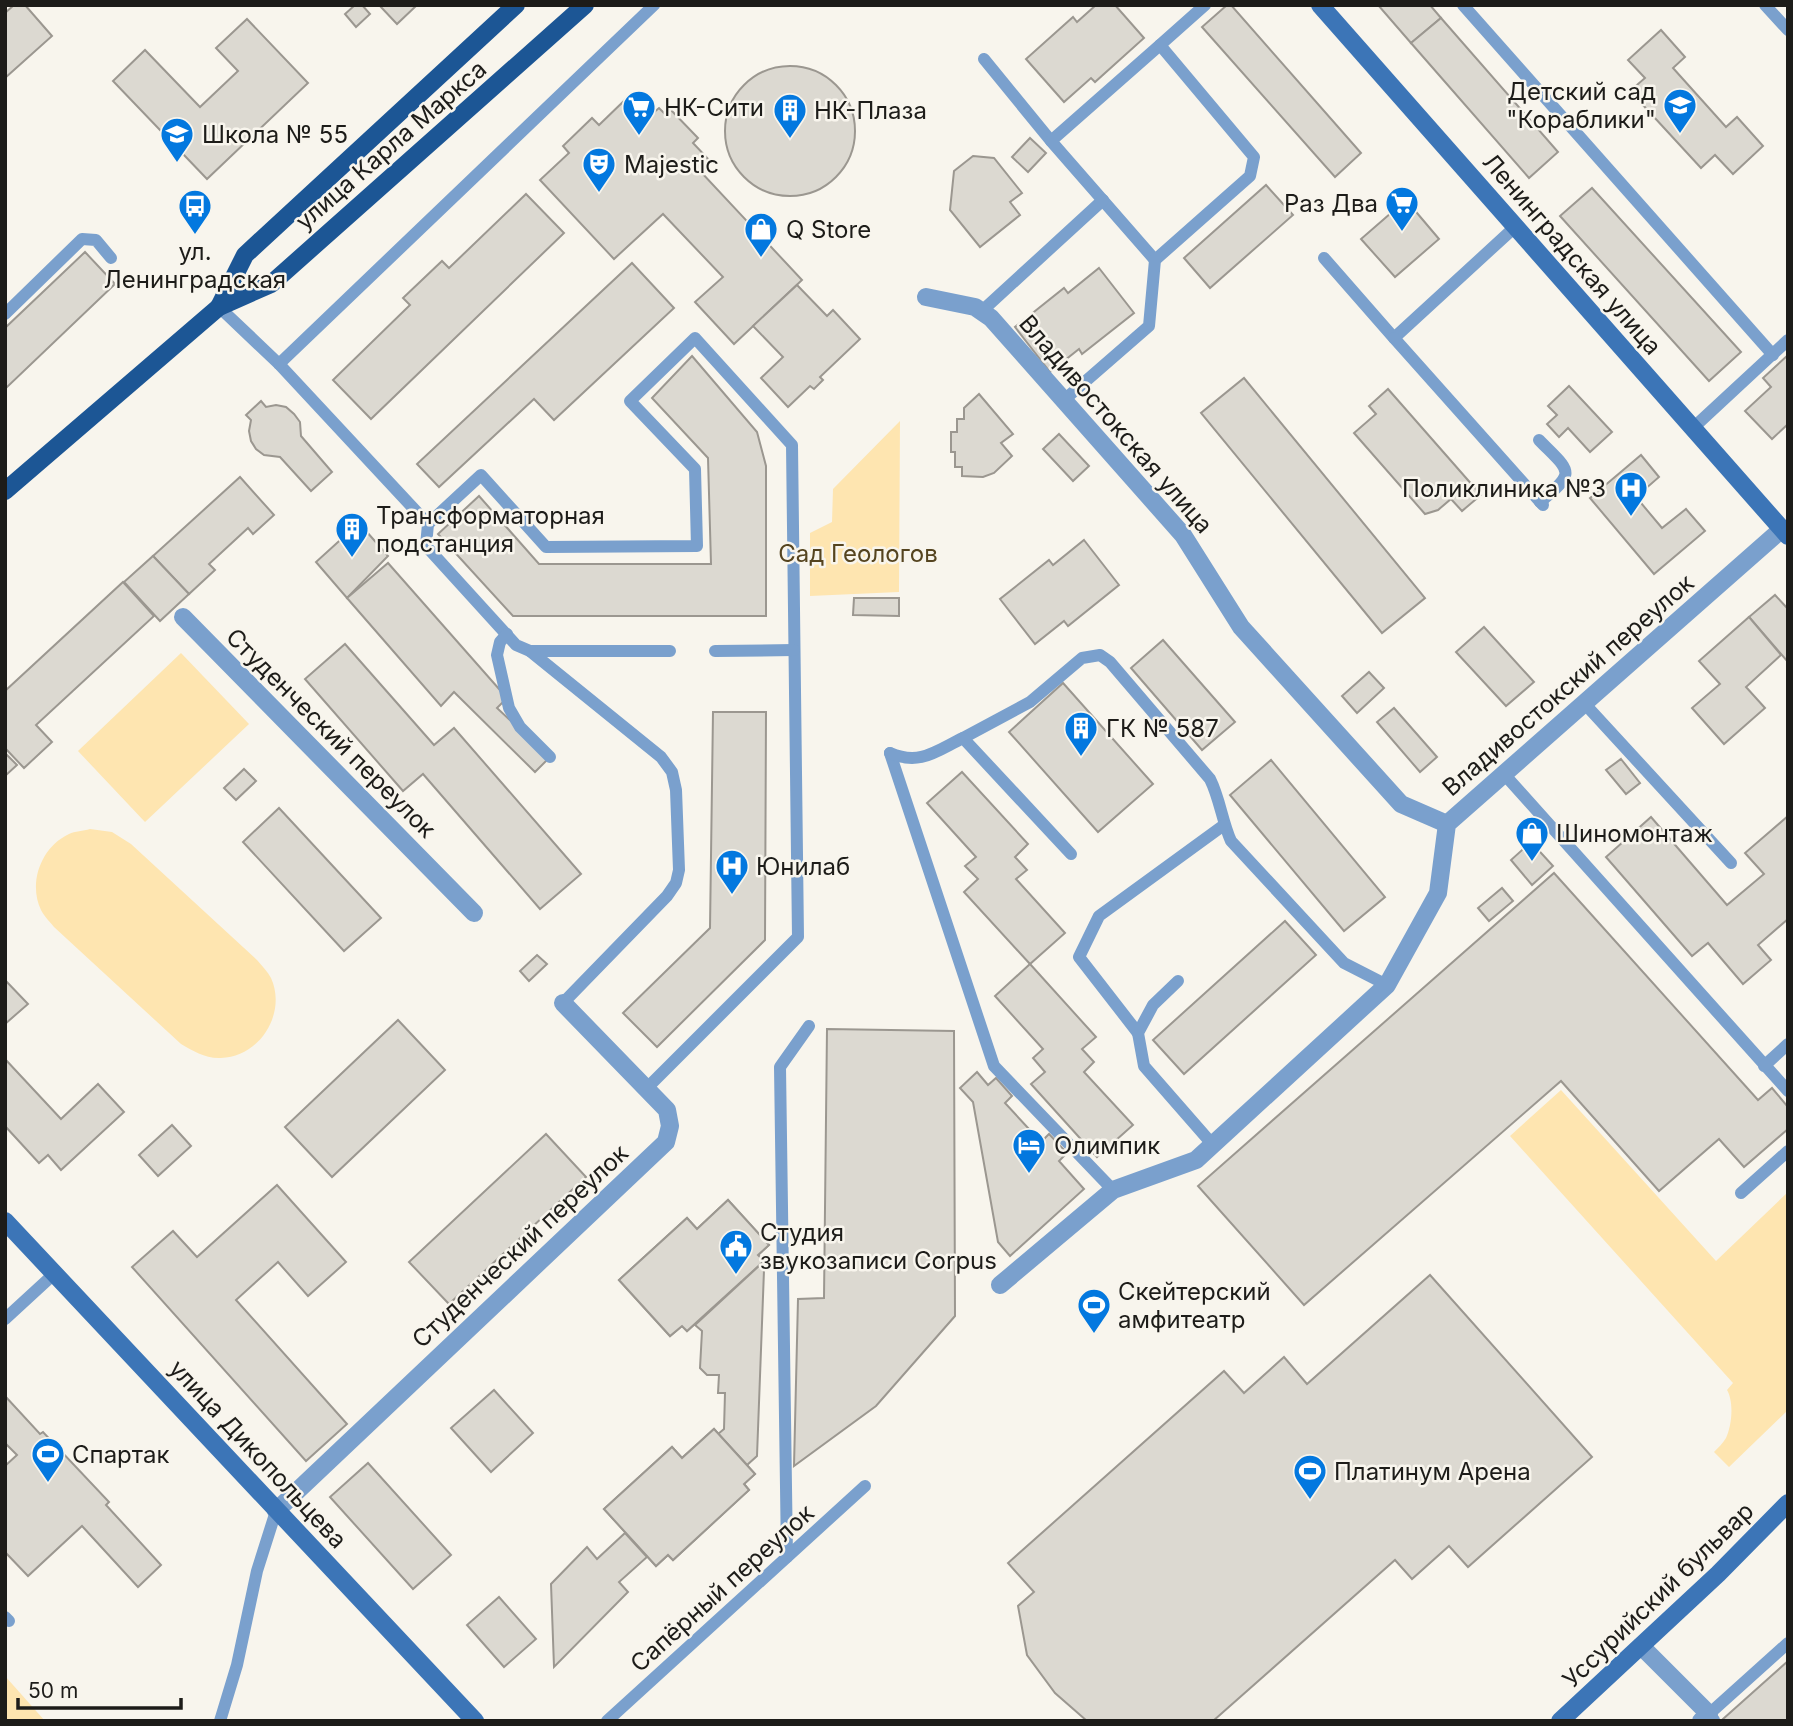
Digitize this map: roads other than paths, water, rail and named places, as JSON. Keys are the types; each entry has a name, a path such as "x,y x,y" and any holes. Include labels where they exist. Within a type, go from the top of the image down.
{"main road":[{"path":"475,42 505,5"},
{"name":"улица Карла Маркса","path":"219,307 245,256 516,5"},
{"name":"улица Карла Маркса","path":"5,491 219,307 271,284 585,5"},
{"name":"Ленинградская улица","path":"1320,5 1785,532"},
{"name":"улица Дикопольцева","path":"5,1221 475,1721"},
{"name":"Уссурийский бульвар","path":"1560,1721 1717,1574 1788,1503"}],"street":[{"name":"Владивостокская улица","path":"926,298 983,310 1183,535 1229,611 1259,647 1401,804 1447,824"},
{"name":"Владивостокский переулок","path":"1000,1285 1113,1190 1196,1160 1387,985 1438,893 1447,824 1785,532"},
{"name":"Студенческий переулок","path":"183,617 474,913"},
{"name":"Студенческий переулок","path":"276,1511 666,1142 670,1126 667,1110 563,1003"},
{"path":"1641,1646 1708,1718"}],"lane":[{"path":"279,364 654,5"},
{"path":"1051,141 1205,5"},
{"path":"1463,5 1773,355"},
{"path":"1765,5 1788,30"},
{"path":"1064,400 1149,326 1155,260 1250,176 1254,157 1160,45"},
{"path":"984,60 1155,260"},
{"path":"983,310 1102,201"},
{"path":"1394,338 1515,226"},
{"path":"5,314 82,239 96,240 111,258"},
{"path":"1324,258 1542,504 1567,477 1566,468 1539,440"},
{"path":"219,307 279,364 428,524"},
{"path":"563,1003 667,896 676,883 679,870 676,790 672,772 661,757 530,652 516,645 426,545 428,524 481,475 547,547 697,546 695,469 630,401 695,338 792,445 798,937 647,1088"},
{"path":"1693,428 1788,340"},
{"path":"506,634 500,642 497,656 509,708 520,727 550,757"},
{"path":"715,651 794,650"},
{"path":"530,652 670,651"},
{"path":"1113,1190 994,1066 890,754 905,760 919,759 1030,702 1082,658 1100,656 1111,662 1210,779 1217,792 1224,825 1231,841 1344,963 1387,985"},
{"path":"1584,703 1731,863"},
{"path":"963,738 1071,854"},
{"path":"1504,774 1788,1091"},
{"path":"1213,1145 1144,1066 1138,1033 1079,957 1099,916 1224,825"},
{"path":"1138,1033 1153,1005 1178,981"},
{"path":"787,1558 780,1067 808,1026"},
{"path":"1764,1066 1788,1044"},
{"path":"1741,1193 1788,1151"},
{"path":"5,1319 55,1273"},
{"name":"Сапёрный переулок","path":"607,1721 865,1486"},
{"path":"220,1721 237,1665 257,1571 276,1511"},
{"path":"1708,1718 1788,1643"}],"place":[{"name":"Детский сад \"Кораблики\"","path":"1680,135"},
{"name":"НК-Сити","path":"639,137"},
{"name":"НК-Плаза","path":"790,140"},
{"name":"Школа № 55","path":"177,164"},
{"name":"Majestic","path":"599,194"},
{"name":"Раз Два","path":"1402,233"},
{"name":"ул. Ленинградская","path":"195,236"},
{"name":"Q Store","path":"761,259"},
{"name":"Поликлиника №3","path":"1631,518"},
{"name":"Трансформаторная подстанция","path":"352,559"},
{"name":"ГК № 587","path":"1081,758"},
{"name":"Шиномонтаж","path":"1532,863"},
{"name":"Юнилаб","path":"732,896"},
{"name":"Олимпик","path":"1029,1175"},
{"name":"Студия звукозаписи Corpus","path":"736,1276"},
{"name":"Скейтерский амфитеатр","path":"1094,1335"},
{"name":"Спартак","path":"48,1484"},
{"name":"Платинум Арена","path":"1310,1501"}],"park label":[{"name":"Сад Геологов","path":"858,553"}]}
